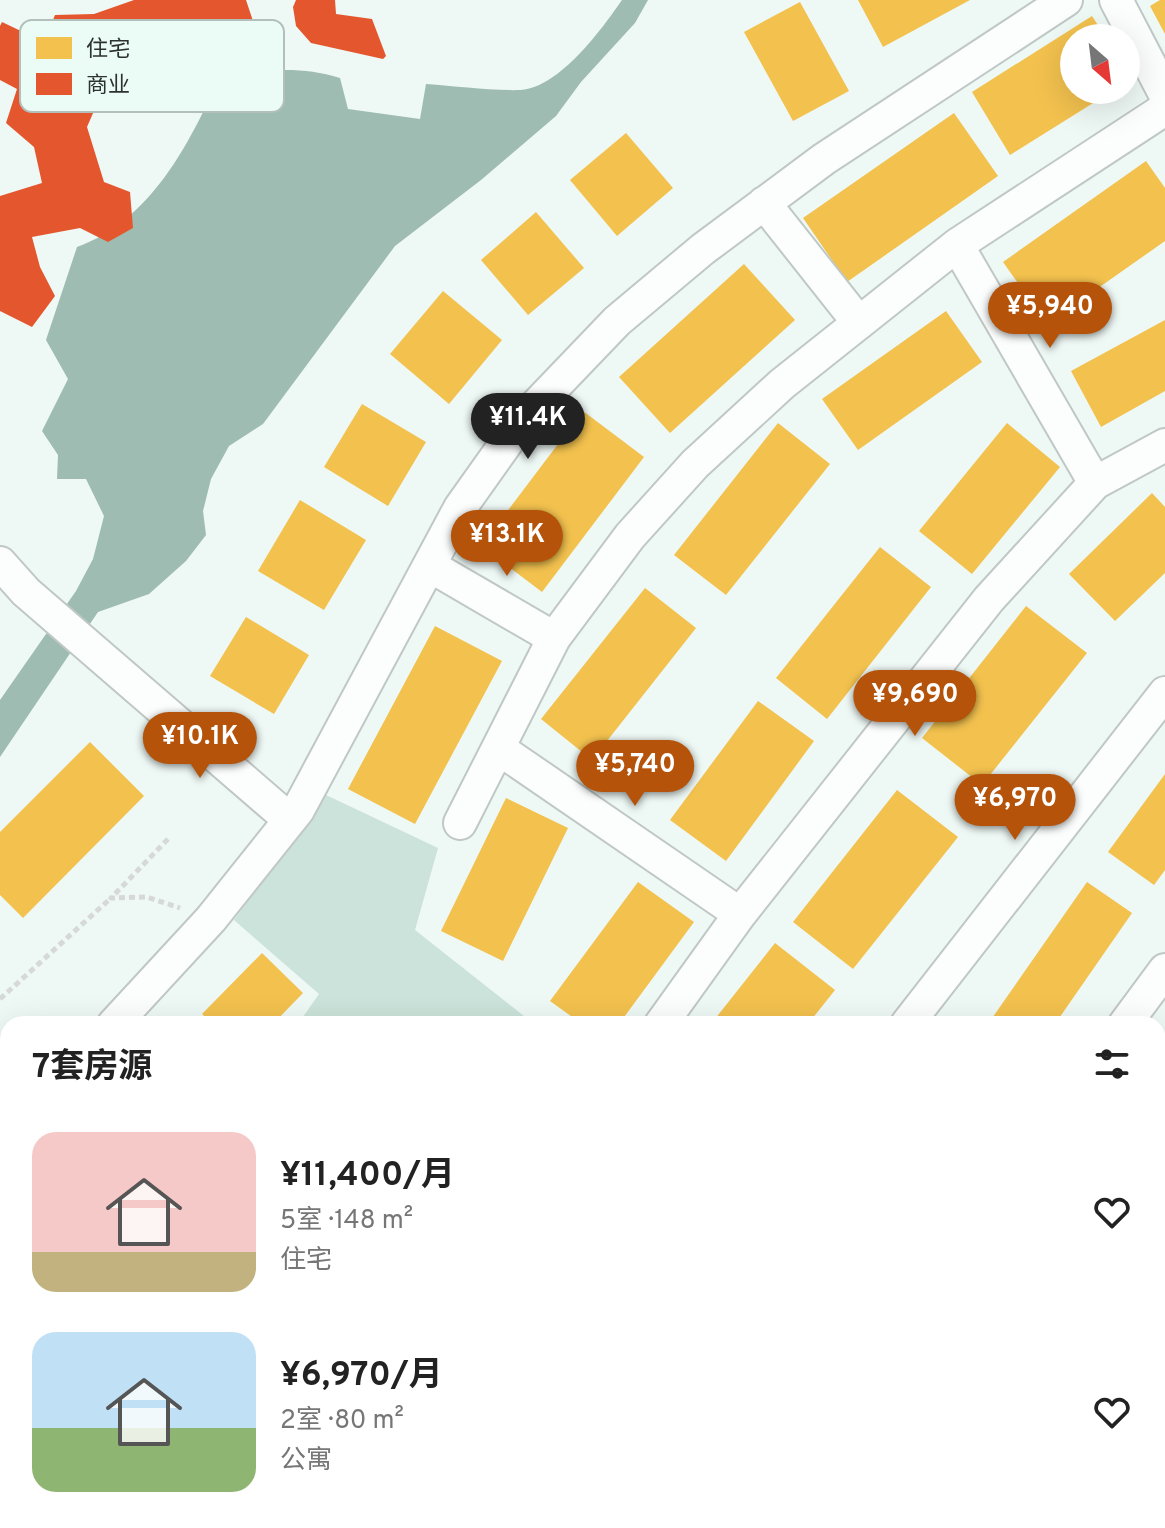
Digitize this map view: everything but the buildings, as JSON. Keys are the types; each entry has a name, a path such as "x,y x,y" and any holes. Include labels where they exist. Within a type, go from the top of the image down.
{"street":[{"path":"121,1016 211,919 290,820 432,567 460,508 524,418 617,321 764,203 824,159 1066,0"},
{"path":"1116,0 1165,94"},
{"path":"460,823 554,638 630,536 695,464 782,384 957,245 1165,109"},
{"path":"764,203 859,323"},
{"path":"957,245 1095,483"},
{"path":"667,1016 740,914 989,599 1095,483 1165,445"},
{"path":"0,563 26,592 290,820"},
{"path":"432,567 554,638"},
{"path":"913,1016 1165,693"},
{"path":"498,748 740,914"},
{"path":"1131,1016 1165,970"}],"path":[{"path":"0,999 111,898 168,839"},
{"path":"111,898 147,897 211,919"}],"shaded area":[{"path":"622,0 648,0 635,23 581,82 556,116 481,180 395,246 263,424 229,446 211,479 203,511 206,535 186,561 149,594 98,612 0,757 0,700 76,591 93,559 104,516 86,479 57,479 58,455 42,431 68,379 46,340 77,247 103,235 146,200 180,154 202,112 284,112 284,70 309,71 340,78 348,109 420,119 426,84 521,90 536,86 565,68"},
{"path":"326,795 438,848 415,930 524,1016 304,1016 319,994 234,920"}]}
